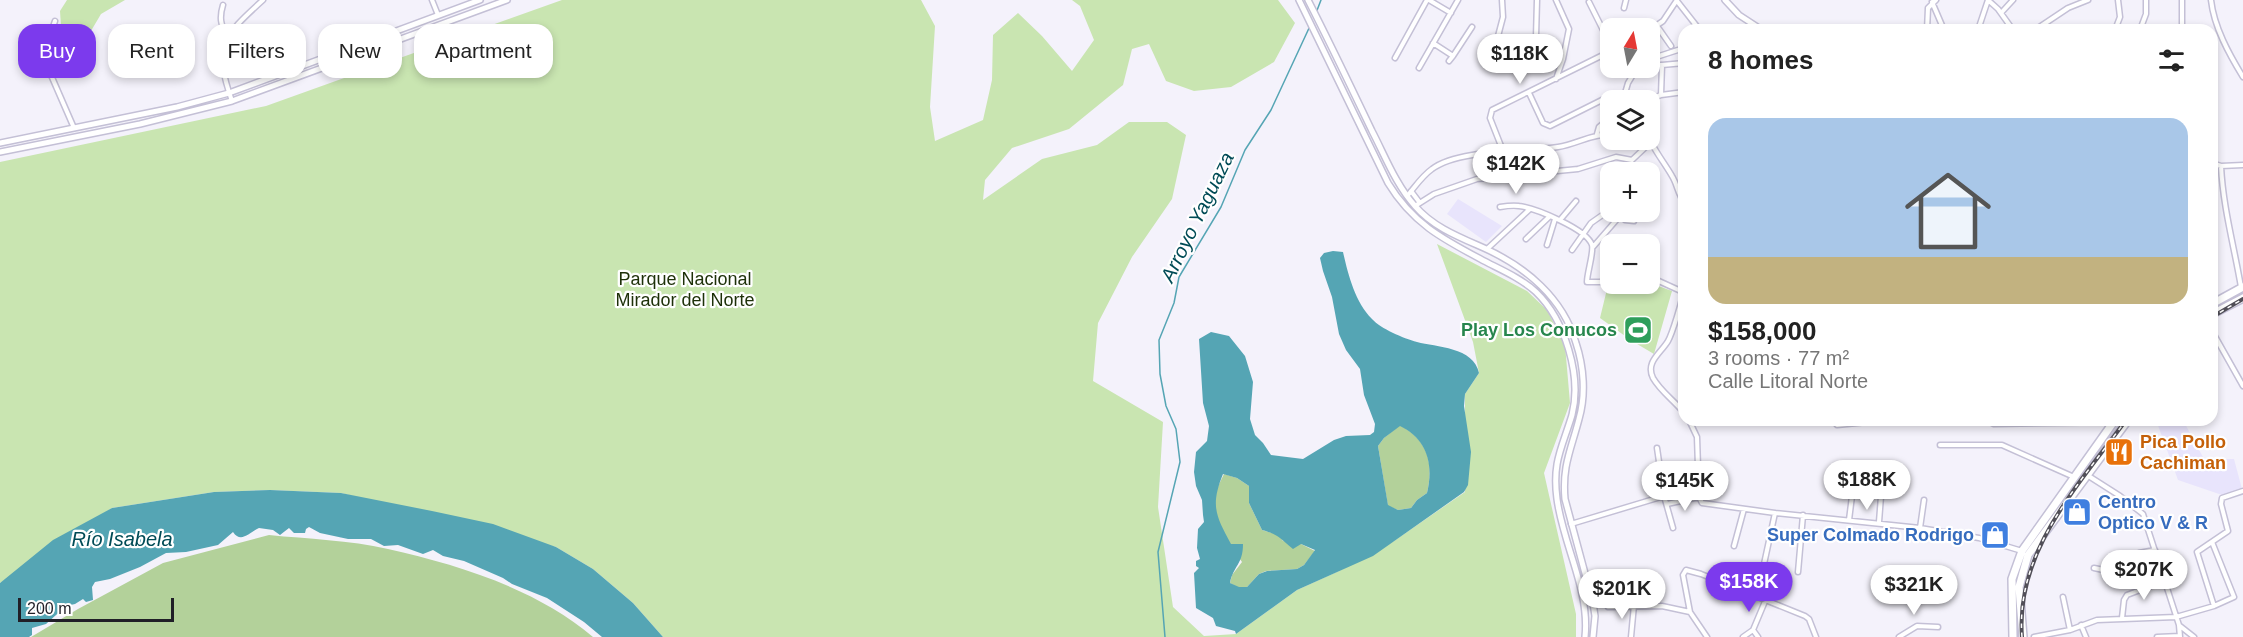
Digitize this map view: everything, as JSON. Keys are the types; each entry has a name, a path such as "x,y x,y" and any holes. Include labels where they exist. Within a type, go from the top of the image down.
{"main road":[{"path":"2218,301 2242,288"},
{"path":"2218,311 2243,298"},
{"path":"2013,637 2012,579 2022,551 2074,477 2116,426"},
{"path":"2023,637 2019,587 2026,559 2087,475 2117,426"}],"street":[{"path":"238,24 262,0"},
{"path":"432,0 438,15"},
{"path":"0,143 177,107 229,93 480,0"},
{"path":"0,152 232,101 507,0"},
{"path":"1308,0 1389,166 1426,217 1452,234 1487,249 1515,266 1540,284 1562,310 1577,344 1583,398 1566,461 1564,499 1593,603 1595,616 1593,637"},
{"path":"1395,58 1428,0 1451,13"},
{"path":"1419,68 1458,0"},
{"path":"1502,0 1503,17 1492,58 1496,61 1521,66 1529,59 1536,37 1537,0"},
{"path":"1556,0 1569,29 1556,79"},
{"path":"1624,8 1626,0"},
{"path":"1660,22 1677,0 1695,24"},
{"path":"1725,0 1739,15 1753,24"},
{"path":"1980,24 1988,0 2008,24"},
{"path":"2001,14 2013,0"},
{"path":"2044,24 2068,8 2088,0"},
{"path":"2117,24 2120,17 2118,0"},
{"path":"2142,24 2146,14 2146,0"},
{"path":"2182,0 2182,24"},
{"path":"2211,0 2218,24"},
{"path":"1300,1 1388,183 1406,209 1418,221 1446,241 1526,284 1545,302 1563,332 1575,390 1572,414 1558,455 1556,485 1560,516 1585,610 1585,637"},
{"path":"1928,24 1928,12 1934,1"},
{"path":"1934,1 1942,24"},
{"path":"1589,2 1600,24"},
{"path":"220,24 223,6"},
{"path":"55,21 46,47 45,59 75,128"},
{"path":"2218,25 2229,55 2243,77"},
{"path":"1449,61 1472,27"},
{"path":"1660,30 1671,46"},
{"path":"1433,43 1453,56"},
{"path":"1660,56 1678,50"},
{"path":"1503,151 1489,114 1494,109 1600,57"},
{"path":"1678,64 1662,65 1661,95 1678,93"},
{"path":"1334,72 1342,69"},
{"path":"225,78 232,101"},
{"path":"1529,93 1543,123 1550,126 1600,101"},
{"path":"1409,194 1426,174 1439,165 1466,157 1503,151 1563,146 1597,134 1600,126"},
{"path":"1418,205 1450,188 1477,179 1578,169 1616,157 1632,160 1643,150"},
{"path":"1655,150 1674,178 1678,193"},
{"path":"2218,165 2243,165"},
{"path":"2221,166 2225,212 2242,288"},
{"path":"1547,245 1557,220 1576,201"},
{"path":"1500,207 1517,206 1557,220 1582,233 1593,247"},
{"path":"1487,249 1530,209"},
{"path":"1572,250 1582,233 1600,216"},
{"path":"1526,239 1549,217"},
{"path":"1600,282 1587,282 1593,247 1612,222"},
{"path":"1660,282 1678,290"},
{"path":"1678,313 1668,340 1656,356 1651,368 1654,379 1678,406"},
{"path":"2218,342 2243,386"},
{"path":"1692,426 1697,437 1699,497 1702,503 1920,528 1979,538 2022,551"},
{"path":"1940,445 2002,445 2074,477"},
{"path":"1657,448 1664,496 1673,528"},
{"path":"2087,475 2143,514 2179,625 2180,637 2157,637"},
{"path":"2214,606 2197,553 2228,530 2221,504 2223,497 2243,491"},
{"path":"1571,524 1664,496"},
{"path":"1849,520 1852,496"},
{"path":"1879,522 1881,496"},
{"path":"1667,504 1699,497"},
{"path":"1920,528 1924,500"},
{"path":"1734,546 1744,509"},
{"path":"1764,564 1775,513"},
{"path":"1798,572 1803,515"},
{"path":"2034,637 2070,630 2097,620 2176,617 2214,606 2234,596 2212,542"},
{"path":"2094,568 2113,572 2139,553 2155,550"},
{"path":"1707,637 1690,612 1684,571 1689,570 1701,574 1807,617 1816,637"},
{"path":"2122,618 2124,600 2127,595 2164,581"},
{"path":"2063,597 2070,630"},
{"path":"1743,637 1753,630 1766,599"},
{"path":"1631,637 1634,605"},
{"path":"1608,607 1662,606 1690,612"},
{"path":"2081,625 2086,637"},
{"path":"2179,625 2194,637"},
{"path":"1899,637 1917,626 1938,627"},
{"path":"1753,630 1758,637"}],"shaded area":[{"path":"1458,199 1502,226 1486,242 1447,214"},
{"path":"2158,426 2186,426 2204,459 2234,459 2242,489 2222,495 2178,480"}],"green space":[{"path":"67,0 125,0 101,14 95,24 61,24 60,11"},
{"name":"Parque Nacional Mirador del Norte","path":"562,0 921,0 935,26 930,107 935,141 983,120 992,80 993,35 1018,13 1042,36 1072,71 1094,40 1080,6 1072,0 1278,0 1295,23 1274,62 1231,87 1194,91 1166,81 1149,44 1132,49 1123,85 1069,129 1012,148 985,180 983,200 1042,159 1097,145 1129,122 1167,122 1186,135 1172,199 1132,257 1098,323 1093,381 1163,422 1158,507 1173,607 1204,636 1236,634 1297,590 1339,571 1394,541 1465,492 1465,394 1479,373 1473,342 1437,244 1527,291 1547,310 1565,345 1570,403 1544,473 1576,614 1576,637 663,637 633,603 593,569 556,547 341,493 270,490 214,492 112,508 0,583 0,162 266,106 344,78 402,78 402,57 414,53 414,78 553,78 553,24 495,24"},
{"name":"Play Los Conucos","path":"1660,287 1672,291 1654,354 1600,318 1606,294 1660,294"},
{"path":"1400,425 1423,445 1427,453 1430,472 1427,493 1411,508 1398,510 1388,506 1378,446"},
{"path":"1224,474 1237,478 1249,486 1249,503 1262,530 1279,535 1283,541 1301,544 1315,551 1304,565 1297,569 1266,571 1259,574 1247,587 1239,588 1230,583 1232,575 1242,562 1222,529 1215,510 1216,492"},
{"path":"269,535 373,546 415,555 469,571 522,592 547,605 593,637 31,637 163,563"}],"water":[{"path":"1343,252 1357,296 1366,312 1376,323 1411,340 1462,353 1476,364 1479,373 1465,394 1464,406 1471,452 1468,485 1464,492 1373,556 1297,590 1236,634 1235,631 1216,626 1213,618 1196,608 1194,573 1199,568 1196,566 1196,561 1200,559 1197,548 1198,529 1204,522 1202,500 1196,486 1194,472 1196,452 1207,441 1209,426 1203,403 1199,339 1211,332 1229,336 1245,356 1253,382 1250,419 1255,435 1271,455 1303,459 1334,440 1346,436 1370,435 1374,432 1375,424 1364,395 1360,369 1346,350 1339,334 1332,297 1320,258 1324,253","holes":["1400,426 1409,431 1422,445 1429,462 1430,472 1427,493 1411,508 1398,510 1388,505 1378,446 1384,438","1223,474 1237,478 1249,486 1249,503 1262,530 1276,535 1293,549 1301,544 1315,550 1304,565 1297,569 1267,571 1259,574 1247,587 1239,587 1230,583 1240,561 1243,544 1231,544 1218,518 1217,494"]},
{"name":"Río Isabela","path":"270,490 341,493 432,511 493,524 556,547 593,569 633,603 663,637 602,637 584,622 547,598 464,561 443,556 433,550 423,554 398,545 384,546 371,539 348,539 320,533 309,527 305,533 294,533 289,528 280,535 273,530 259,528 242,537 233,532 218,545 186,552 166,553 140,567 110,579 95,582 92,587 93,600 86,602 83,599 66,606 46,624 32,628 32,635 29,637 0,637 0,583 53,540 112,508 214,492"}],"waterway":[{"name":"Arroyo Yaguaza","path":"1316,13 1321,0"},
{"name":"Arroyo Yaguaza","path":"1165,637 1158,552 1180,462 1176,429 1166,406 1160,374 1159,340 1174,303 1179,277 1221,207 1245,150 1271,110 1310,26"}],"railway":[{"path":"2218,314 2243,299"},
{"path":"2022,637 2023,606 2029,576 2039,548 2071,495 2122,426"}],"place":[{"name":"Play Los Conucos","path":"1638,330"},
{"name":"Pica Pollo Cachiman","path":"2119,452"},
{"name":"Centro Optico V & R","path":"2077,512"},
{"name":"Super Colmado Rodrigo","path":"1995,535"}]}
